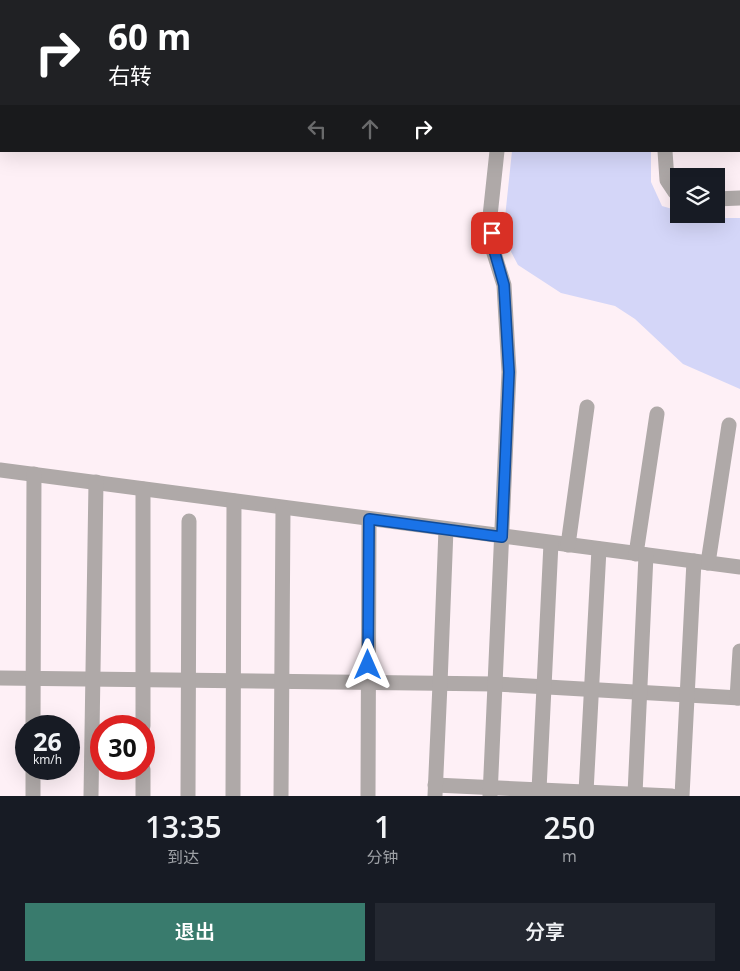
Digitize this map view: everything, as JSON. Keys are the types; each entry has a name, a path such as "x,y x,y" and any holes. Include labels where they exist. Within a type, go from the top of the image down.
{"street":[{"path":"490,792 509,372 504,285 494,250 490,216 497,152"},
{"path":"665,152 667,180 670,184"},
{"path":"725,199 740,198"},
{"path":"568,545 588,407"},
{"path":"635,794 641,554 657,414"},
{"path":"682,796 687,695 701,562 729,424"},
{"path":"0,470 740,567"},
{"path":"33,715 34,474"},
{"path":"91,796 96,482"},
{"path":"143,489 143,715"},
{"path":"233,796 234,501"},
{"path":"281,796 283,508"},
{"path":"368,796 369,519"},
{"path":"188,796 189,521"},
{"path":"446,529 435,791 490,792 539,790 672,796"},
{"path":"539,790 551,543"},
{"path":"586,792 599,549"},
{"path":"0,678 496,684 738,698 740,651"},
{"path":"33,780 33,796"},
{"path":"143,780 143,796"}],"water":[{"path":"512,152 651,152 651,182 662,206 670,208 670,223 725,223 725,218 740,218 740,389 683,364 635,319 615,306 561,293 518,265 508,246 504,227"}],"route":[{"path":"368,665 369,519 502,537 509,372 504,285 494,250 492,233"}]}
